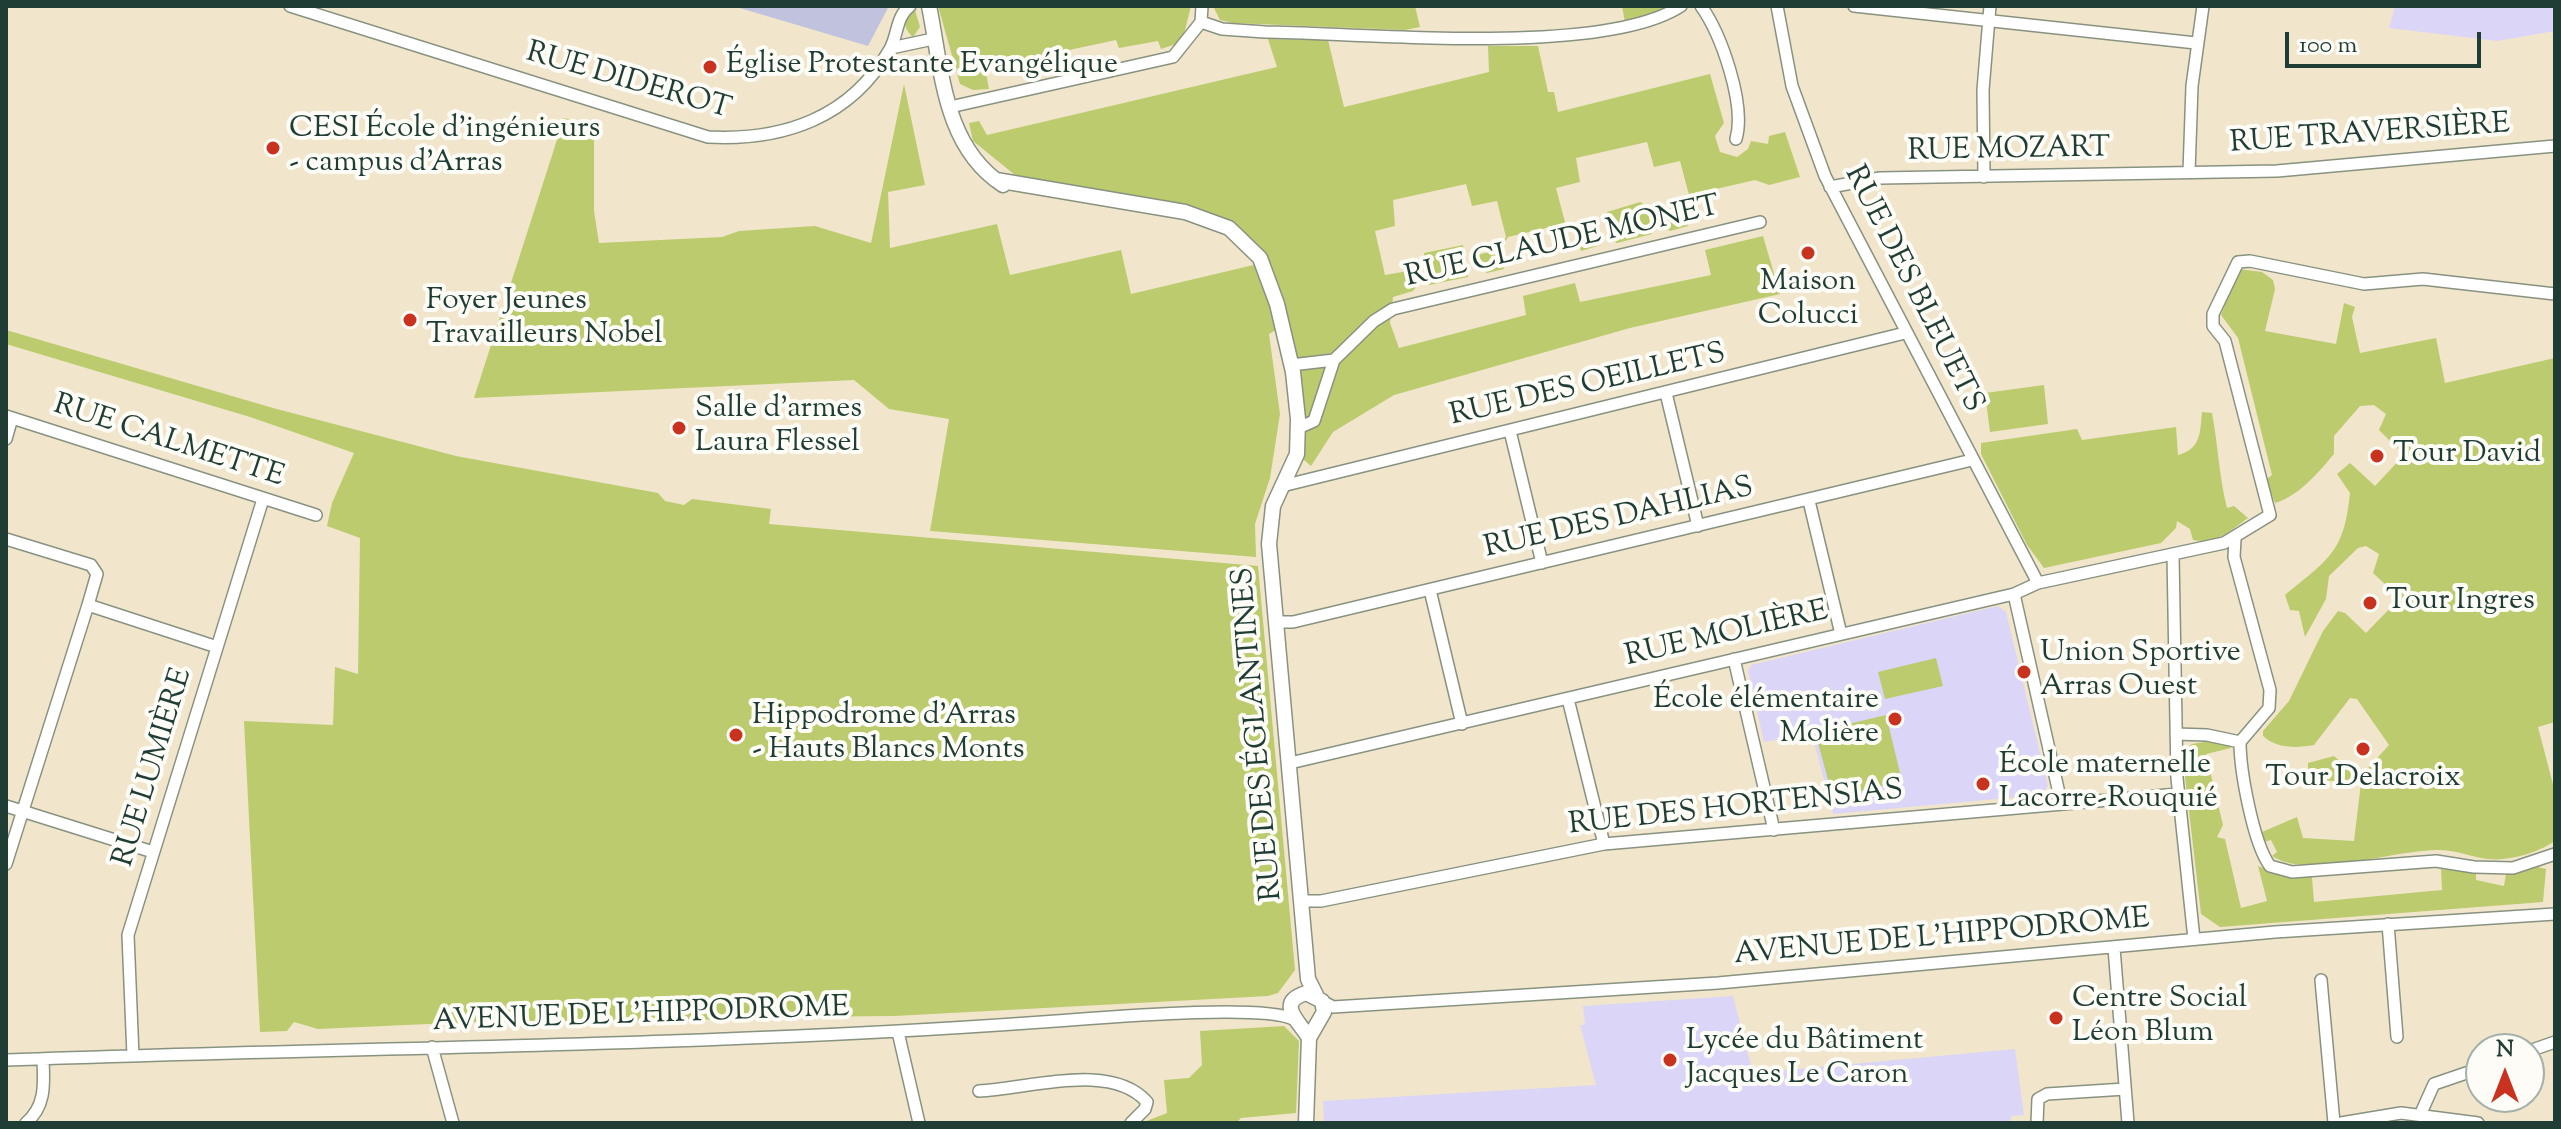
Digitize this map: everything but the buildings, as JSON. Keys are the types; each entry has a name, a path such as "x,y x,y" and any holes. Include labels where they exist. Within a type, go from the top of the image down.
{"street":[{"name":"RUE DIDEROT","path":"290,6 708,137 771,136 825,118 847,102 891,48 906,9"},
{"path":"926,7 950,107 1173,57 1201,22 1202,6"},
{"path":"1201,22 1222,29 1265,32 1536,37 1626,28 1681,6"},
{"path":"1701,6 1716,28 1722,48 1737,106 1739,127 1736,139"},
{"name":"RUE DES BLEUETS","path":"1777,6 1792,86 1830,187 2038,583"},
{"path":"1854,6 2196,43"},
{"path":"1984,177 1983,90 1990,6"},
{"path":"2189,172 2196,43 2203,6"},
{"path":"891,48 933,39"},
{"name":"RUE DES ÉGLANTINES","path":"950,107 963,145 996,180 1185,212 1229,228 1260,258 1270,277 1291,365 1298,428 1297,454 1273,506 1269,544 1308,979 1315,1006 1309,1038"},
{"name":"RUE TRAVERSIÈRE","path":"2189,172 2277,171 2555,146"},
{"name":"RUE MOZART","path":"1830,187 1880,178 2189,172"},
{"name":"RUE CLAUDE MONET","path":"1298,428 1314,421 1334,360 1374,321 1393,309 1760,222"},
{"name":"RUE MOLIÈRE","path":"1290,763 2014,594 2038,583 2235,539 2270,515 2229,352 2213,326 2213,314 2231,270 2238,262 2250,261 2364,284 2423,279 2555,294"},
{"name":"RUE DES OEILLETS","path":"1282,486 1905,333"},
{"path":"1291,365 1334,360"},
{"path":"1666,393 1698,526"},
{"path":"6,439 9,417"},
{"name":"RUE CALMETTE","path":"9,417 316,515"},
{"path":"1510,431 1542,563"},
{"name":"RUE DES DAHLIAS","path":"1276,622 1293,622 1972,460"},
{"name":"RUE LUMIÈRE","path":"133,1056 127,944 263,499"},
{"path":"1809,501 1841,634"},
{"path":"6,539 91,565 97,574 6,864"},
{"path":"2235,539 2234,557 2270,690 2269,708 2240,742 2240,759 2256,825 2270,866 2292,872 2436,861 2513,868 2555,854 2555,863"},
{"path":"2173,555 2178,794 2194,939"},
{"path":"1430,590 1462,724"},
{"path":"2014,594 2061,802"},
{"path":"88,605 217,647"},
{"path":"1734,659 1774,830"},
{"path":"1568,699 1604,844"},
{"path":"2176,734 2207,735 2240,742"},
{"name":"RUE DES HORTENSIAS","path":"1303,901 1321,901 1604,844 2178,794"},
{"path":"6,806 153,852"},
{"path":"2555,907 2555,914"},
{"name":"AVENUE DE L'HIPPODROME","path":"6,1060 898,1032 1277,1012 1315,1006 1703,984 2194,939 2555,914"},
{"path":"2388,924 2397,1037"},
{"path":"2114,948 2128,1123"},
{"path":"2321,980 2334,1123"},
{"path":"1296,1022 1310,1027 1315,1006"},
{"path":"1296,1022 1315,1006"},
{"name":"AVENUE DE L'HIPPODROME","path":"1277,1012 1296,1022"},
{"path":"1296,1022 1309,1038 1306,1123"},
{"path":"898,1032 919,1123"},
{"path":"432,1047 453,1123"},
{"path":"26,1123 38,1110 44,1092 43,1060"},
{"path":"2421,1113 2434,1084 2465,1073"},
{"path":"979,1091 1042,1086 1053,1080 1102,1080 1137,1091 1147,1102 1145,1109 1131,1123"},
{"path":"2037,1123 2038,1099 2047,1094 2125,1089"},
{"path":"2341,1123 2421,1113 2478,1123"}],"shaded area":[{"path":"733,6 889,6 868,46"},
{"path":"2395,6 2555,6 2555,31 2497,41 2389,28"},
{"name":"École élémentaire Molière","path":"1998,606 2006,612 2048,786 2040,795 1833,814 1812,734 1764,742 1748,671 1751,665"},
{"name":"Lycée du Bâtiment Jacques Le Caron","path":"1733,996 1753,1073 2015,1049 2024,1115 2012,1116 2009,1123 1324,1123 1323,1101 1596,1085 1580,1025 1585,1025 1583,1006"}],"green space":[{"path":"938,6 1191,6 1182,42 1161,49 1158,41 1119,48 1116,40 985,68 989,89 973,90 960,84"},
{"path":"1213,6 1415,6 1420,27 1405,30 1233,23 1220,20"},
{"path":"1622,6 1681,6 1626,28"},
{"path":"915,10 920,27 913,37 905,24 905,14"},
{"path":"1268,39 1328,40 1344,107 1489,72 1488,46 1538,46 1548,92 1554,92 1558,112 1710,74 1724,123 1715,136 1720,152 1737,157 1748,149 1751,141 1768,144 1769,136 1785,132 1800,177 1769,185 1755,180 1690,195 1683,206 1688,226 1670,231 1664,227 1661,210 1683,205 1689,195 1680,161 1654,167 1647,142 1576,158 1580,182 1556,188 1565,222 1576,231 1597,226 1601,245 1581,251 1576,233 1563,224 1508,237 1500,251 1504,269 1487,273 1480,269 1477,255 1498,250 1506,237 1497,201 1472,206 1466,184 1393,200 1395,226 1375,231 1385,275 1414,270 1417,286 1413,291 1393,297 1390,323 1399,348 1526,315 1523,296 1575,283 1580,302 1711,275 1705,250 1763,236 1780,294 1630,328 1394,395 1333,432 1311,466 1297,454 1281,327 1269,334 1280,414 1270,478 1255,524 1256,557 930,531 949,419 889,409 854,380 474,398 564,118 594,126 594,211 599,243 722,237 739,231 815,226 871,243 904,84 925,185 888,192 890,248 997,224 1010,275 1121,250 1131,294 1262,263 1247,242 1199,218 1198,208 1020,179 973,141 969,123 979,121 987,135 1277,67"},
{"path":"1640,202 1647,206 1652,234 1617,243 1612,240 1607,212"},
{"path":"1463,245 1468,277 1429,285 1424,253"},
{"path":"2239,269 2262,272 2273,280 2275,289 2265,331 2336,344 2344,303 2355,307 2352,317 2360,353 2436,338 2445,383 2555,358 2555,722 2538,727 2555,792 2555,841 2549,845 2503,859 2437,850 2328,865 2306,865 2287,863 2272,856 2277,852 2271,840 2264,842 2262,832 2297,817 2303,838 2354,841 2361,783 2308,779 2308,763 2334,756 2359,778 2389,745 2357,699 2350,698 2314,745 2281,745 2263,736 2263,731 2289,701 2323,631 2338,611 2345,613 2366,633 2400,598 2373,573 2379,554 2366,546 2358,548 2329,576 2326,599 2305,637 2299,611 2290,610 2285,595 2324,562 2339,541 2350,493 2337,474 2350,463 2375,486 2404,455 2379,430 2386,414 2374,405 2360,406 2334,436 2334,454 2321,469 2300,489 2275,503 2266,480 2272,475 2238,338 2221,315"},
{"name":"Hippodrome d'Arras - Hauts Blancs Monts","path":"6,330 273,408 456,456 658,493 665,501 684,505 692,499 771,509 769,524 1258,566 1295,970 1278,993 1268,996 895,1016 785,1017 777,1013 770,1019 472,1022 318,1029 294,1022 287,1031 260,1032 244,721 333,725 335,667 358,674 360,538 327,526 332,503 354,453 250,417 6,344"},
{"path":"2044,385 2048,424 1990,432 1985,393"},
{"path":"2202,412 2212,413 2227,508 2234,506 2248,518 2222,536 2208,540 2193,540 2190,529 2177,521 2176,528 2161,543 2044,568 2027,545 1981,454 1981,443 2077,429 2082,440 2176,427 2178,455 2195,444 2200,433"},
{"path":"1936,658 1943,686 1885,699 1878,672"},
{"path":"1886,715 1902,781 1833,798 1815,732"},
{"path":"2210,741 2225,743 2231,748 2206,754 2223,825 2217,837 2225,839 2241,908 2267,901 2258,866 2281,875 2312,877 2314,902 2442,890 2441,869 2476,873 2476,880 2504,886 2506,874 2538,867 2546,869 2543,902 2220,927 2201,914 2182,751 2192,744"},
{"path":"1284,1026 1299,1041 1296,1113 1241,1118 1236,1123 1131,1123 1138,1117 1144,1122 1167,1113 1164,1080 1189,1078 1202,1065 1200,1031"}],"place":[{"name":"Église Protestante Evangélique","path":"710,67"},
{"name":"CESI École d'ingénieurs - campus d'Arras","path":"273,148"},
{"name":"Maison Colucci","path":"1808,253"},
{"name":"Foyer Jeunes Travailleurs Nobel","path":"410,320"},
{"name":"Salle d'armes Laura Flessel","path":"679,428"},
{"name":"Tour David","path":"2377,456"},
{"name":"Tour Ingres","path":"2370,603"},
{"name":"Union Sportive Arras Ouest","path":"2024,672"},
{"name":"École élémentaire Molière","path":"1895,719"},
{"name":"Hippodrome d'Arras - Hauts Blancs Monts","path":"736,735"},
{"name":"Tour Delacroix","path":"2363,749"},
{"name":"École maternelle Lacorre-Rouquié","path":"1983,784"},
{"name":"Centre Social Léon Blum","path":"2056,1018"},
{"name":"Lycée du Bâtiment Jacques Le Caron","path":"1670,1060"}]}
